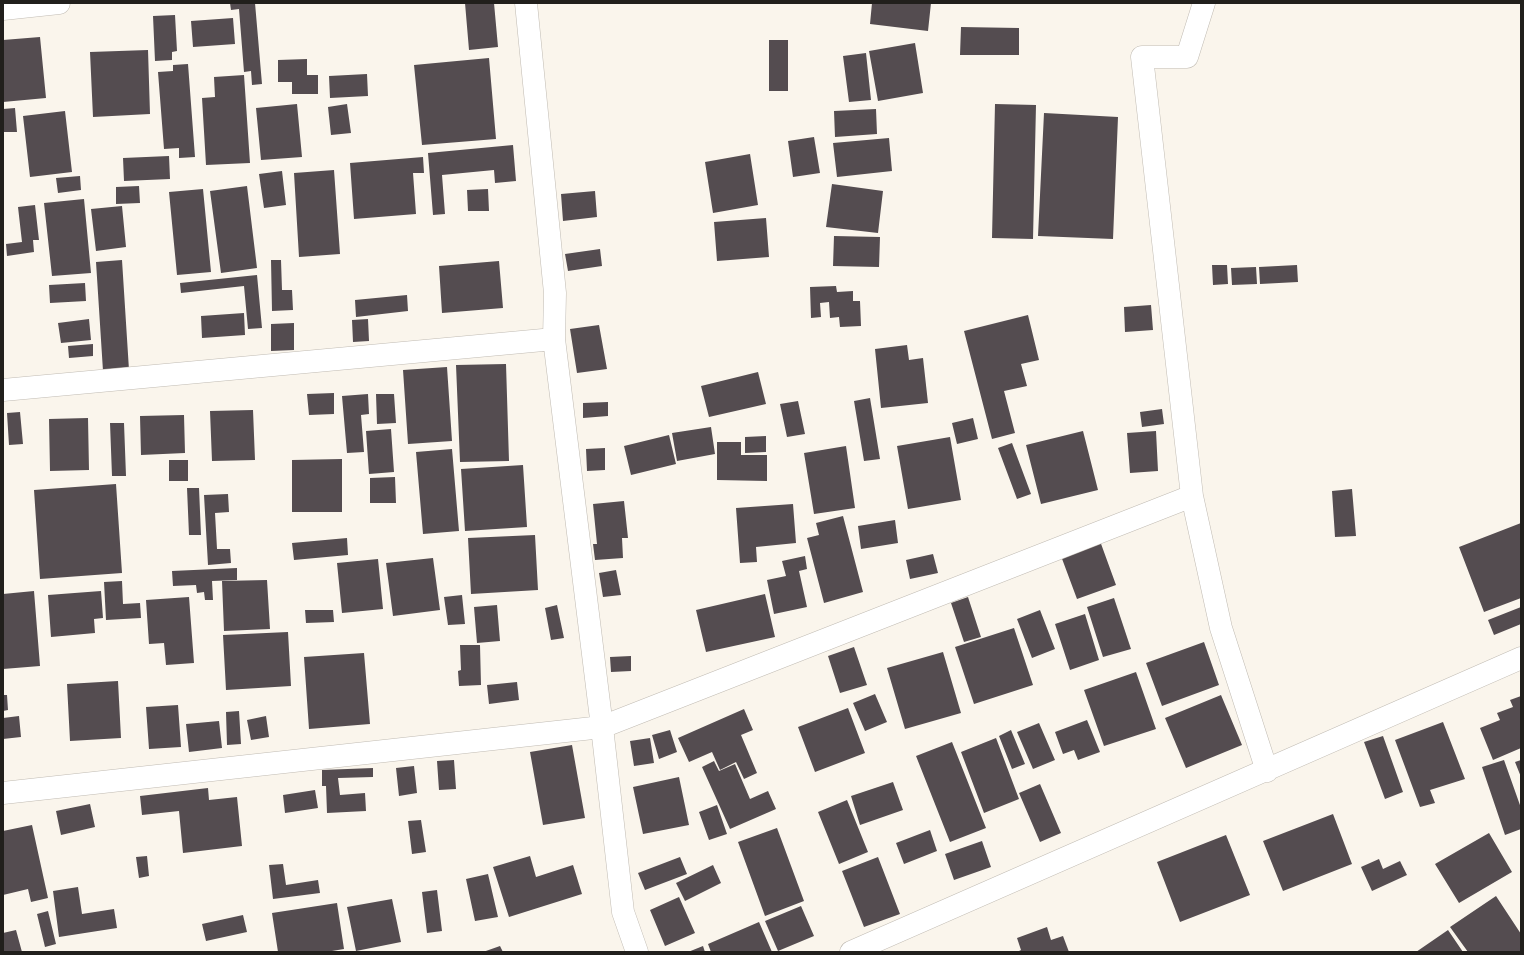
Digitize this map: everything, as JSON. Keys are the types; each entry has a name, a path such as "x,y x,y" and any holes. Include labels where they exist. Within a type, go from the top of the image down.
{"street":[{"path":"3,9 58,3"},
{"path":"526,3 555,293 554,339 602,727 623,912 637,952"},
{"path":"1204,3 1187,57 1142,57 1192,496 1221,628 1267,771"},
{"path":"3,390 554,339"},
{"path":"3,793 602,727 1192,496"},
{"path":"851,952 1267,771 1521,658"}],"building":[{"path":"230,3 255,3 262,84 252,85 251,71 244,72 239,9 231,10"},
{"path":"465,3 494,3 498,47 469,50"},
{"path":"872,3 931,3 928,31 870,24"},
{"path":"175,15 177,51 172,52 172,60 155,61 153,16"},
{"path":"233,18 235,44 193,47 191,21"},
{"path":"961,27 1019,28 1019,55 960,55"},
{"path":"40,37 46,98 3,102 3,40"},
{"path":"769,40 788,40 788,91 769,91"},
{"path":"915,43 923,93 878,101 869,51"},
{"path":"148,50 150,114 93,117 90,52"},
{"path":"866,53 871,100 849,102 843,56"},
{"path":"489,58 496,139 422,145 414,65"},
{"path":"307,59 307,75 318,75 318,94 292,94 292,82 278,82 278,60"},
{"path":"188,64 195,157 179,158 179,148 164,149 158,72 173,71 173,65"},
{"path":"367,74 368,96 330,98 329,76"},
{"path":"244,75 250,163 206,165 202,98 215,97 214,77"},
{"path":"297,104 302,157 261,160 256,108"},
{"path":"347,104 351,133 331,135 328,107"},
{"path":"995,104 1036,105 1033,239 992,238"},
{"path":"15,108 17,132 3,132 3,109"},
{"path":"876,109 877,134 835,137 834,111"},
{"path":"65,111 72,172 30,177 23,116"},
{"path":"1044,113 1118,117 1113,239 1038,236"},
{"path":"814,137 820,173 793,177 788,141"},
{"path":"889,138 892,171 837,177 833,143"},
{"path":"513,145 516,181 495,183 494,170 442,175 445,214 433,215 428,153"},
{"path":"750,154 758,205 713,213 705,162"},
{"path":"169,156 170,179 124,181 123,158"},
{"path":"423,157 424,173 413,173 416,214 354,219 350,163"},
{"path":"334,170 340,254 299,257 294,173"},
{"path":"282,171 286,205 264,208 259,174"},
{"path":"80,176 81,190 58,193 56,178"},
{"path":"832,184 883,191 878,233 826,227"},
{"path":"139,186 140,203 116,204 116,187"},
{"path":"247,186 257,268 221,273 210,191"},
{"path":"203,189 211,272 177,275 169,192"},
{"path":"488,189 489,211 468,211 467,190"},
{"path":"595,191 597,217 563,221 561,194"},
{"path":"84,199 91,273 52,276 44,203"},
{"path":"35,205 39,240 33,240 34,252 7,256 6,244 22,242 18,207"},
{"path":"122,206 126,247 96,251 91,209"},
{"path":"766,218 769,257 717,261 714,222"},
{"path":"834,236 880,237 879,267 833,266"},
{"path":"600,249 602,266 568,271 565,254"},
{"path":"122,260 129,370 103,371 96,262"},
{"path":"271,260 281,260 282,290 292,290 293,310 272,311"},
{"path":"499,261 503,308 442,313 439,266"},
{"path":"1212,265 1227,265 1228,284 1213,285"},
{"path":"1297,265 1298,282 1260,284 1259,267"},
{"path":"1256,267 1257,284 1232,285 1231,268"},
{"path":"257,275 262,328 248,329 244,286 181,293 180,283"},
{"path":"85,283 86,301 50,303 49,285"},
{"path":"836,286 837,292 853,291 853,301 860,301 861,326 840,327 839,317 830,318 829,302 820,303 821,317 811,318 810,287"},
{"path":"407,295 408,311 356,317 355,300"},
{"path":"1151,305 1153,330 1125,332 1124,307"},
{"path":"244,313 245,335 202,338 201,316"},
{"path":"1028,315 1039,360 1021,364 1027,386 1004,391 1015,433 992,439 964,331"},
{"path":"89,319 91,340 61,343 58,323"},
{"path":"368,319 369,341 353,342 352,320"},
{"path":"294,323 294,350 271,351 271,324"},
{"path":"599,325 607,369 577,373 570,329"},
{"path":"93,344 93,356 69,358 68,346"},
{"path":"907,345 909,360 923,358 928,403 881,408 875,349"},
{"path":"506,364 509,461 460,462 456,365"},
{"path":"447,367 452,441 408,444 403,370"},
{"path":"758,372 766,404 709,417 701,386"},
{"path":"334,393 334,414 309,415 307,394"},
{"path":"368,394 369,414 361,415 364,452 347,453 342,396"},
{"path":"376,394 394,394 396,423 377,424"},
{"path":"870,398 880,459 864,461 854,401"},
{"path":"798,401 805,434 787,437 780,404"},
{"path":"608,402 608,416 583,418 583,403"},
{"path":"1162,409 1164,424 1142,427 1140,412"},
{"path":"253,410 255,460 212,461 210,411"},
{"path":"20,412 23,444 9,445 7,413"},
{"path":"184,415 185,453 141,455 140,416"},
{"path":"88,418 89,470 50,471 49,419"},
{"path":"973,418 978,439 957,444 952,423"},
{"path":"110,423 124,423 126,476 112,476"},
{"path":"711,427 715,454 677,461 672,433"},
{"path":"391,429 394,472 369,474 366,431"},
{"path":"1083,431 1098,490 1041,504 1026,445"},
{"path":"1156,431 1158,471 1130,473 1127,433"},
{"path":"669,435 676,464 631,475 624,446"},
{"path":"766,436 766,452 745,453 745,437"},
{"path":"950,437 961,500 908,509 897,446"},
{"path":"717,442 741,442 741,455 767,455 767,481 717,480"},
{"path":"1012,443 1031,494 1017,499 998,448"},
{"path":"846,446 855,508 814,514 804,453"},
{"path":"605,448 605,470 587,471 586,449"},
{"path":"452,449 459,531 423,534 416,452"},
{"path":"342,459 342,512 292,512 292,460"},
{"path":"169,460 188,460 188,481 169,481"},
{"path":"523,465 527,527 465,531 461,469"},
{"path":"395,477 396,503 370,503 370,478"},
{"path":"116,484 122,573 40,579 34,490"},
{"path":"187,488 199,488 201,535 189,535"},
{"path":"1352,489 1356,536 1335,537 1332,491"},
{"path":"228,494 229,512 215,513 217,549 230,549 231,563 208,565 204,495"},
{"path":"624,501 628,538 622,538 623,558 595,560 593,544 597,544 593,504"},
{"path":"793,504 796,543 756,547 757,562 740,563 736,508"},
{"path":"843,516 863,592 824,603 807,538 819,535 816,523"},
{"path":"895,520 898,543 861,549 858,526"},
{"path":"1521,523 1521,598 1484,612 1459,547"},
{"path":"535,535 538,590 471,594 468,538"},
{"path":"347,538 348,555 294,560 292,543"},
{"path":"1100,541 1116,585 1077,599 1061,556"},
{"path":"933,554 938,573 910,579 906,560"},
{"path":"805,556 807,569 799,571 807,607 774,614 767,580 786,576 782,561"},
{"path":"433,558 440,610 393,616 386,563"},
{"path":"378,559 383,609 342,613 337,563"},
{"path":"237,568 237,580 212,581 213,600 205,600 204,592 197,593 196,585 173,586 172,571"},
{"path":"616,570 621,595 603,597 599,573"},
{"path":"267,580 270,629 224,631 222,581"},
{"path":"122,581 123,604 140,603 141,618 106,620 104,582"},
{"path":"34,591 40,666 3,669 3,594"},
{"path":"101,591 103,618 94,619 95,633 51,637 48,595"},
{"path":"765,594 775,637 706,652 696,610"},
{"path":"462,595 465,624 448,625 444,597"},
{"path":"189,597 194,663 166,665 164,643 149,644 146,600"},
{"path":"968,597 981,637 964,642 951,603"},
{"path":"1114,598 1131,649 1103,657 1087,607"},
{"path":"497,605 500,641 477,643 474,607"},
{"path":"557,605 564,638 551,640 545,608"},
{"path":"1521,607 1521,624 1494,635 1488,620"},
{"path":"305,610 333,610 334,622 306,623"},
{"path":"1040,610 1055,649 1032,658 1017,619"},
{"path":"1085,614 1099,660 1070,670 1055,624"},
{"path":"1014,628 1033,685 974,704 955,647"},
{"path":"288,632 291,686 226,690 223,635"},
{"path":"1204,642 1219,685 1162,706 1146,663"},
{"path":"460,645 480,645 481,685 459,686 458,671 461,670"},
{"path":"854,647 867,685 840,693 828,656"},
{"path":"943,652 961,713 905,729 887,668"},
{"path":"364,653 370,724 309,729 304,657"},
{"path":"631,656 631,671 611,672 610,657"},
{"path":"1136,672 1156,729 1104,746 1084,690"},
{"path":"118,681 121,738 70,741 67,684"},
{"path":"517,682 519,700 489,704 487,685"},
{"path":"875,694 887,722 865,731 853,703"},
{"path":"3,695 7,695 8,710 3,711"},
{"path":"1221,695 1242,745 1186,768 1165,718"},
{"path":"1521,696 1521,748 1493,760 1480,728 1500,720 1497,713 1513,707 1510,700"},
{"path":"178,705 181,747 149,749 146,707"},
{"path":"848,708 865,753 815,772 798,727"},
{"path":"744,709 753,730 741,735 757,773 744,779 736,762 720,770 712,752 689,762 678,738"},
{"path":"239,711 241,744 227,745 226,712"},
{"path":"19,716 21,737 3,739 3,718"},
{"path":"266,716 269,737 251,740 247,720"},
{"path":"1087,720 1100,752 1078,760 1074,750 1063,754 1055,732"},
{"path":"219,721 222,748 189,752 186,724"},
{"path":"1443,722 1465,779 1430,790 1435,803 1420,807 1395,740"},
{"path":"1039,723 1055,760 1033,769 1017,732"},
{"path":"670,730 677,752 659,759 652,735"},
{"path":"1011,730 1025,764 1012,769 999,736"},
{"path":"1383,736 1403,792 1385,799 1364,742"},
{"path":"650,738 654,763 634,766 630,741"},
{"path":"996,738 1019,799 984,813 961,752"},
{"path":"952,742 986,828 950,842 916,756"},
{"path":"572,745 585,818 543,825 530,752"},
{"path":"454,760 456,789 439,790 437,761"},
{"path":"1504,760 1521,808 1521,829 1505,835 1482,767"},
{"path":"1521,760 1521,777 1515,762"},
{"path":"714,761 719,771 735,764 750,799 768,791 776,809 730,829 702,767"},
{"path":"414,766 417,793 399,796 396,768"},
{"path":"373,768 373,777 338,778 340,795 365,793 366,811 327,813 326,786 322,786 322,770"},
{"path":"679,777 689,825 643,834 633,787"},
{"path":"893,782 903,810 860,825 851,796"},
{"path":"1040,784 1061,833 1040,842 1019,793"},
{"path":"208,788 209,800 237,797 242,846 183,853 179,811 142,815 140,796"},
{"path":"315,790 318,808 285,813 283,795"},
{"path":"847,800 868,852 839,864 818,812"},
{"path":"90,804 95,827 61,835 56,811"},
{"path":"717,805 727,834 709,840 699,812"},
{"path":"1333,814 1352,864 1283,891 1263,841"},
{"path":"421,820 426,852 412,854 408,821"},
{"path":"32,825 48,898 31,902 28,889 3,895 3,831"},
{"path":"777,828 804,901 765,916 738,842"},
{"path":"930,830 937,851 904,864 896,843"},
{"path":"1489,833 1512,872 1459,903 1435,864"},
{"path":"1226,835 1250,895 1180,922 1157,862"},
{"path":"982,841 991,867 954,880 945,854"},
{"path":"147,856 149,876 139,878 136,857"},
{"path":"530,856 536,877 573,865 582,894 509,917 493,867"},
{"path":"680,857 687,874 645,890 638,873"},
{"path":"878,857 900,914 864,927 842,871"},
{"path":"1379,859 1383,869 1400,861 1407,875 1372,891 1361,867"},
{"path":"283,864 286,885 318,880 320,893 273,899 269,865"},
{"path":"713,865 721,883 685,901 676,883"},
{"path":"488,874 498,917 475,921 466,879"},
{"path":"78,887 82,914 114,909 117,928 59,937 53,891"},
{"path":"437,890 442,931 427,933 422,892"},
{"path":"1496,896 1521,934 1521,952 1468,952 1450,927"},
{"path":"679,897 695,933 665,946 650,910"},
{"path":"392,899 401,942 356,951 347,907"},
{"path":"337,903 344,949 326,952 278,952 272,913"},
{"path":"801,906 814,936 778,951 765,921"},
{"path":"48,911 56,944 45,947 37,914"},
{"path":"243,915 247,932 206,941 202,924"},
{"path":"759,922 772,952 711,952 708,944"},
{"path":"1047,927 1051,940 1063,936 1069,952 1017,952 1021,950 1017,938"},
{"path":"16,930 22,952 3,952 3,933"},
{"path":"1448,930 1463,952 1416,952"},
{"path":"500,946 503,952 483,952"},
{"path":"703,946 705,952 688,952"}]}
